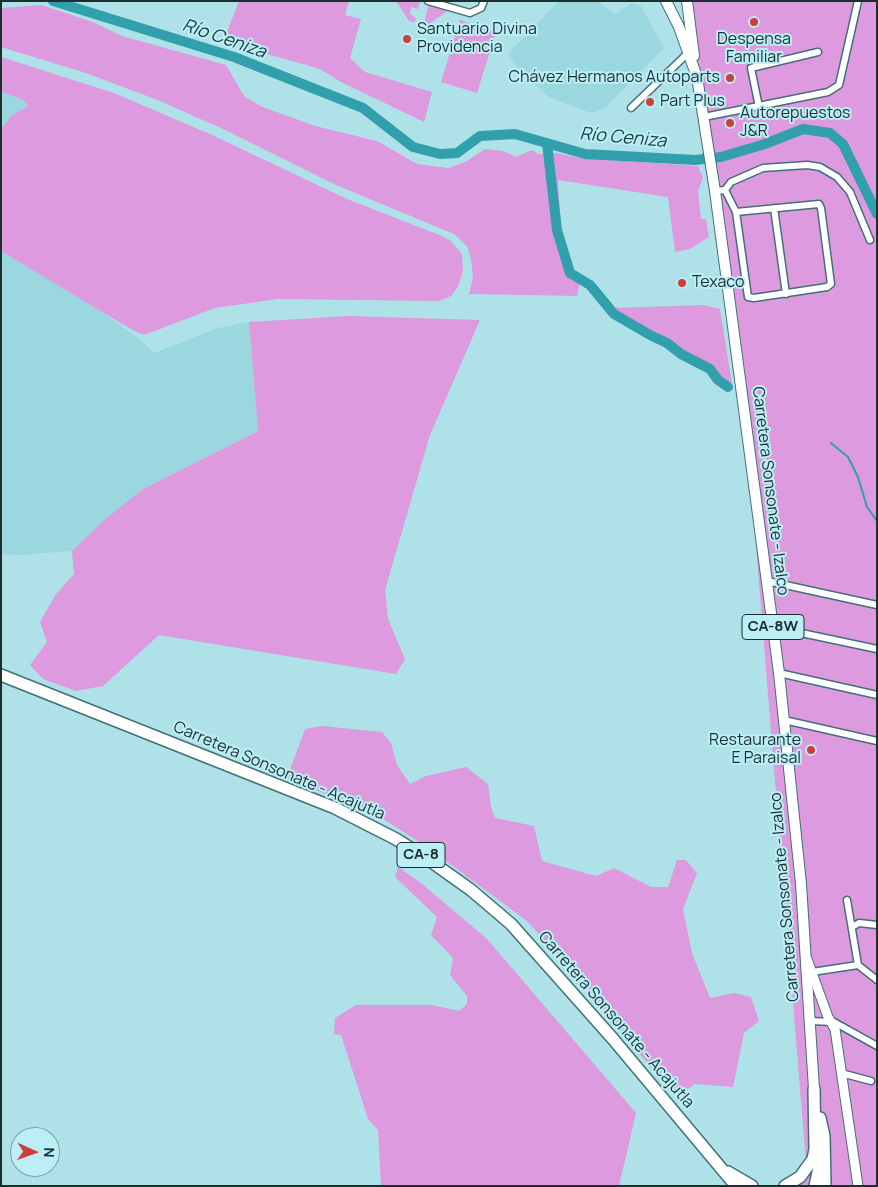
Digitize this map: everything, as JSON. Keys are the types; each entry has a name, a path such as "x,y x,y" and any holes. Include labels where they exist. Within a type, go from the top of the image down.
{"highway":[{"name":"Carretera Sonsonate - Acajutla","path":"1,675 335,808 396,839 429,860 471,890 511,924 613,1039 736,1186"},
{"name":"CA-8","path":"1,683 352,822 396,846 442,877 518,940 728,1186"},
{"path":"785,1186 800,1177 812,1159 815,1149 814,1089"},
{"path":"814,1089 821,1151 815,1186"},
{"path":"814,1089 824,1136 825,1186"},
{"path":"723,1169 752,1186"}],"main road":[{"path":"668,4 684,14 687,6"},
{"path":"668,4 697,77"},
{"path":"687,6 697,77"},
{"name":"Carretera Sonsonate - Izalco","path":"697,77 712,167 720,191 779,673 806,957 814,1089"}],"street":[{"path":"428,1 470,13 481,8 484,1"},
{"path":"704,117 828,92 840,84 858,1"},
{"path":"759,107 751,74 751,68 754,65 818,52"},
{"path":"630,108 688,53"},
{"path":"736,212 818,204 821,208 832,279 831,284 827,287 786,294 748,297 736,212 720,191 730,182 763,168 807,165 820,167 837,177 850,192 870,240"},
{"path":"774,208 786,294"},
{"path":"767,581 877,606"},
{"path":"773,627 877,649"},
{"path":"779,673 877,695"},
{"path":"784,720 877,741"},
{"path":"848,900 858,965 877,980"},
{"path":"852,927 859,923 877,925"},
{"path":"806,957 830,1021 836,1029 858,1186"},
{"path":"812,972 858,965"},
{"path":"810,1022 830,1021 843,1026 877,1046"},
{"path":"841,1073 870,1081"}],"shaded area":[{"path":"239,1 349,1 345,15 361,19 350,58 365,72 432,92 424,122 341,82 320,69 250,49 225,37"},
{"path":"396,1 420,1 418,9 411,7 410,14 416,18 415,22 409,21"},
{"path":"559,1 597,1 615,14 632,3 641,6 664,48 606,107 591,113 549,97 518,69 508,54"},
{"path":"683,1 877,1 877,1186 795,1186 807,1175 749,460"},
{"path":"429,3 450,9 429,24 424,23"},
{"path":"41,5 93,22 122,36 226,65 244,96 260,106 315,126 377,141 417,164 449,168 467,161 485,149 503,151 516,157 532,150 538,154 556,153 580,158 698,166 703,178 698,191 701,219 706,219 709,237 690,249 675,252 668,197 558,180 561,229 572,271 581,276 577,296 469,294 473,278 471,259 467,246 454,234 336,185 225,130 160,101 86,73 1,47 1,8"},
{"path":"460,20 496,32 477,93 441,82"},
{"path":"1,57 114,93 212,135 347,199 442,236 451,241 462,254 463,271 458,287 451,296 439,301 278,299 215,308 144,335 129,328 1,251 1,130 11,116 28,106 22,99 1,92"},
{"path":"1,92 22,99 28,106 11,116 1,130"},
{"path":"1,251 97,308 142,341 154,353 218,328 249,322 258,431 143,489 103,521 72,551 19,555 1,554"},
{"path":"704,305 720,309 732,384 719,378 711,366 682,353 668,342 651,335 613,308"},
{"path":"348,316 480,320 430,435 385,590 388,619 405,659 396,674 159,635 103,686 76,691 43,679 30,665 47,642 40,622 56,594 74,574 72,551 103,521 143,489 258,431 249,322"},
{"path":"322,726 382,732 391,743 397,765 410,784 426,776 466,767 488,784 491,807 495,818 534,826 542,861 596,876 614,868 651,887 668,887 677,860 686,860 697,873 683,909 692,953 710,998 734,993 751,997 759,1021 744,1033 733,1087 695,1084 681,1094 674,1096 566,963 527,921 430,849 377,815 287,778 305,729"},
{"path":"398,867 421,883 487,939 636,1113 619,1186 381,1186 378,1130 368,1119 341,1035 334,1034 335,1018 356,1005 432,1005 459,1011 467,1004 467,996 450,975 453,958 431,935 437,917 395,877"}],"waterway":[{"name":"Río Ceniza","path":"53,1 234,57 363,108 413,147 440,154 457,153 480,136 515,134 585,154 695,160 721,157 765,144 803,129 830,133 843,144 877,214"},
{"path":"547,143 557,230 570,273 590,285 614,314 710,369 718,380 728,387"},
{"path":"831,443 848,457 858,477 867,507 877,521"}],"place":[{"name":"Despensa Familiar","path":"754,22"},
{"name":"Santuario Divina Providencia","path":"407,39"},
{"name":"Chávez Hermanos Autoparts","path":"730,78"},
{"name":"Part Plus","path":"650,102"},
{"name":"Autorepuestos J&R","path":"730,123"},
{"name":"Texaco","path":"682,283"},
{"name":"Restaurante E Paraisal","path":"811,750"}]}
